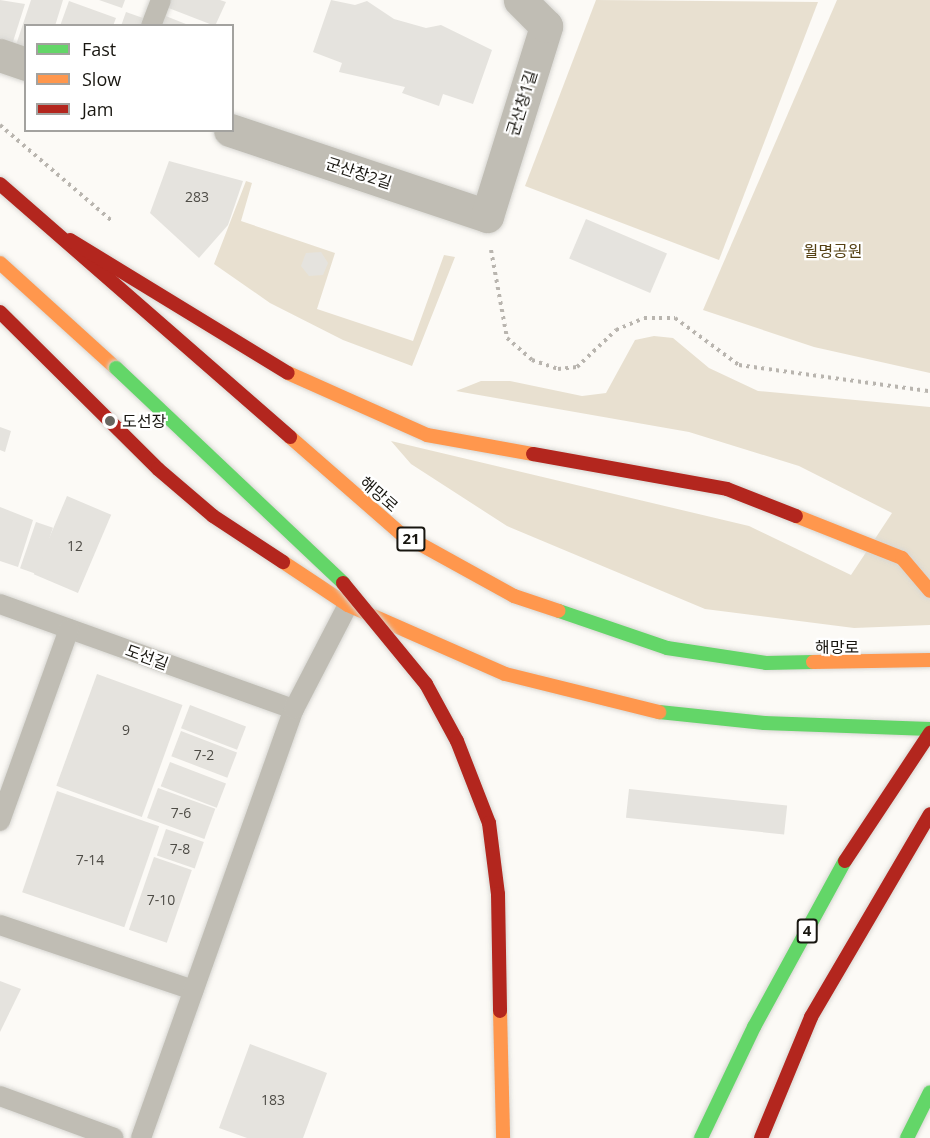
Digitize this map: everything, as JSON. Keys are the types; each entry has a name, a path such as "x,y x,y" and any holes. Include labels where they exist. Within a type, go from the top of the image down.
{"main road":[{"name":"해망로","path":"0,184 70,240 400,533 514,596 667,648 766,663 930,660"},
{"path":"70,240 312,387 427,435 727,489 902,558 930,591"},
{"path":"0,263 116,368 352,592 426,684 457,741 489,822 498,894 503,1138"},
{"path":"0,312 158,469 213,516 348,605 505,674 601,700 710,719 930,731"},
{"name":"4","path":"701,1138 754,1027 843,864 930,731"},
{"path":"761,1138 811,1017 930,813"},
{"path":"907,1138 930,1092"}],"street":[{"name":"군산창1길","path":"487,216 546,26 520,0"},
{"path":"0,56 24,63"},
{"name":"군산창2길","path":"234,131 487,216"}],"lane":[{"path":"153,24 160,0"},
{"name":"도선길","path":"0,604 294,709"},
{"path":"141,1138 294,709 348,605"},
{"path":"0,821 69,629"},
{"path":"0,925 193,990"},
{"path":"0,1096 114,1138"}],"path":[{"path":"0,125 118,226"},
{"path":"487,216 507,338 532,360 558,369 577,367 616,330 644,318 675,318 739,365 930,392"}],"green space":[{"path":"596,0 818,2 719,260 525,186"},
{"name":"월명공원","path":"837,0 930,0 930,373 814,347 703,310"},
{"path":"246,181 252,183 241,221 335,253 317,309 413,341 444,255 455,257 412,366 343,340 270,303 214,264"},
{"path":"654,336 673,338 709,368 758,391 930,407 930,625 854,628 705,609 507,526 411,464 391,441 749,526 851,575 892,513 799,466 689,432 456,391 481,381 510,381 582,396 606,393 635,340"}],"building":[{"path":"0,0 25,4 10,51 0,48"},
{"path":"31,0 63,0 56,24 24,24 24,54 14,51"},
{"path":"99,0 125,0 122,8"},
{"path":"169,0 226,2 216,24 210,24 166,7"},
{"path":"331,0 355,5 367,1 394,19 426,28 441,25 492,50 473,104 443,94 439,106 402,93 405,87 339,72 342,63 313,52"},
{"path":"69,1 116,18 114,24 61,24"},
{"path":"126,12 143,18 141,24 122,24"},
{"path":"163,15 186,24 161,24"},
{"path":"169,161 243,181 228,225 199,258 150,213"},
{"path":"586,219 667,253 650,293 569,259"},
{"path":"321,252 328,263 323,275 309,276 301,266 306,253"},
{"path":"0,427 11,431 5,452 0,450"},
{"path":"67,496 111,515 78,593 34,574"},
{"path":"0,507 33,520 18,567 0,561"},
{"path":"36,522 53,528 37,574 20,568"},
{"path":"97,674 183,705 142,817 56,786"},
{"path":"190,705 246,727 237,750 181,728"},
{"path":"181,731 237,753 227,778 171,756"},
{"path":"170,762 226,784 217,808 161,786"},
{"path":"158,788 215,809 204,839 147,818"},
{"path":"629,789 787,806 784,834 626,818"},
{"path":"57,791 159,826 124,927 22,892"},
{"path":"166,829 204,842 195,868 157,855"},
{"path":"154,857 192,870 167,943 129,930"},
{"path":"0,981 21,989 0,1032"},
{"path":"250,1044 327,1073 303,1138 247,1138 219,1128"}],"traffic: fast":[{"path":"116,368 343,583"},
{"path":"559,611 667,648 766,663 813,662"},
{"path":"659,712 764,723 930,729"},
{"path":"701,1138 754,1027 845,861"},
{"path":"907,1138 930,1092"}],"traffic: slow":[{"path":"0,263 116,368"},
{"path":"288,373 427,435 533,454"},
{"path":"290,437 400,533 514,596 559,611"},
{"path":"796,516 902,558 930,591"},
{"path":"283,562 348,605 505,674 659,712"},
{"path":"813,662 930,660"},
{"path":"500,1011 503,1138"}],"traffic: jam":[{"path":"0,184 290,437"},
{"path":"70,240 288,373"},
{"path":"0,312 158,469 213,516 283,562"},
{"path":"533,454 727,489 796,516"},
{"path":"343,583 426,684 457,741 489,823 498,894 500,1011"},
{"path":"845,861 930,733"},
{"path":"761,1138 811,1017 930,814"}],"place":[{"name":"도선장","path":"110,421"}]}
